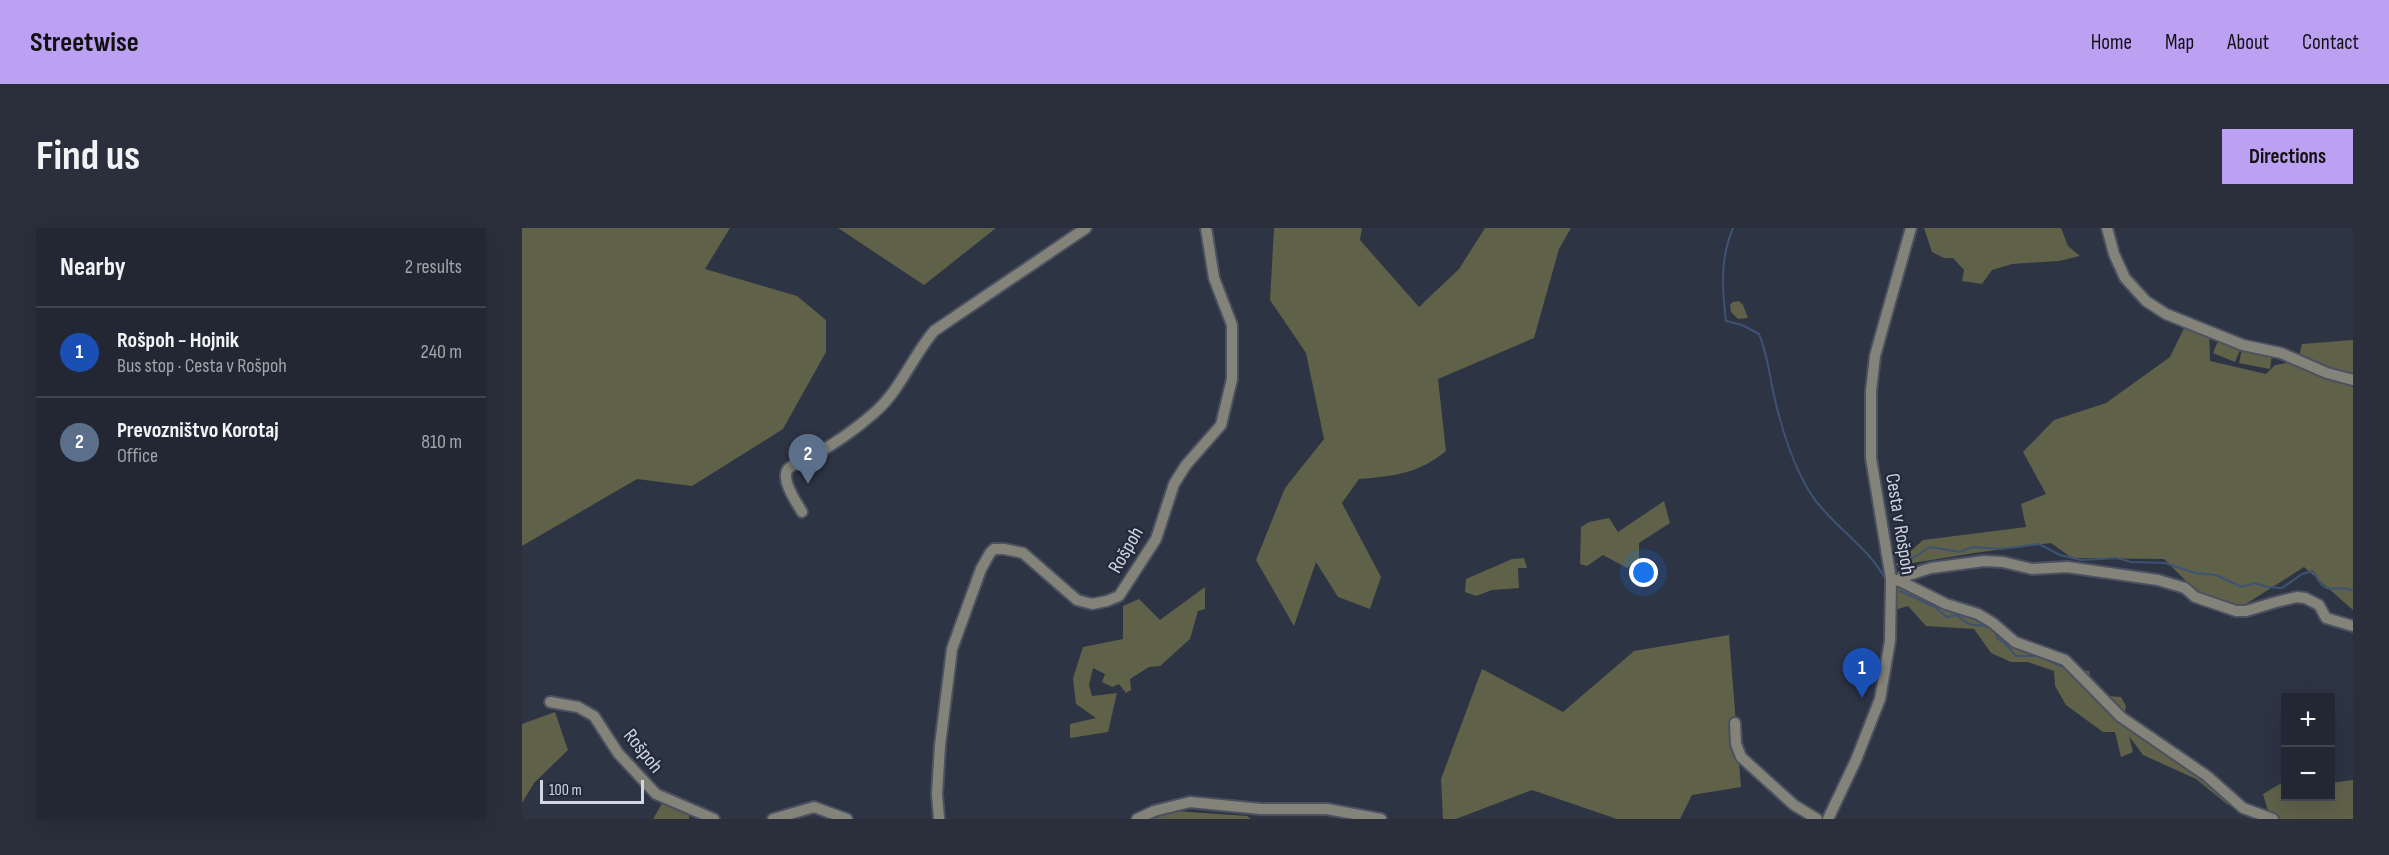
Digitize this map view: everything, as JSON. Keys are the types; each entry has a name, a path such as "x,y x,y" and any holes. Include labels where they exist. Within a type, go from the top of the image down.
{"street":[{"path":"802,512 789,486 787,474 789,468 817,453 879,409 892,394 934,331 1086,228"},
{"name":"Rošpoh","path":"939,819 937,794 940,745 952,649 968,611 981,569 990,553 994,549 1004,549 1023,553 1077,600 1092,604 1107,602 1119,596 1156,539 1174,484 1186,465 1221,425 1232,379 1232,325 1214,278 1206,228"},
{"path":"2106,228 2125,278 2146,300 2166,314 2176,320 2192,324 2243,345 2281,353 2327,373 2353,380"},
{"name":"Cesta v Rošpoh","path":"1828,819 1856,760 1880,699 1890,641 1895,580 1871,458 1871,391 1875,356 1907,231"},
{"path":"1895,580 1931,568 1984,561 2003,562 2032,569 2067,567 2158,580 2186,588 2195,597 2236,611 2246,611 2297,597 2305,598 2319,605 2326,618 2353,626"},
{"path":"1895,580 1946,604 1978,614 1993,622 2014,642 2066,660 2121,717 2207,776 2243,808 2273,819"},
{"name":"Rošpoh","path":"550,702 578,707 594,716 618,753 656,794 714,819"},
{"path":"1735,723 1736,744 1741,757 1794,805 1817,819"},
{"path":"1137,819 1190,802 1261,810 1327,808 1381,819"},
{"path":"772,819 814,807 847,819"}],"green space":[{"path":"522,228 730,228 705,269 797,296 826,320 826,352 783,429 692,486 637,479 522,546"},
{"path":"838,228 996,228 924,285"},
{"path":"1274,228 1362,228 1360,240 1419,307 1459,269 1485,228 1571,228 1559,249 1534,338 1438,379 1446,451 1426,465 1415,469 1383,477 1359,479 1342,503 1381,577 1370,609 1338,597 1316,562 1294,626 1256,560 1285,488 1324,439 1306,353 1270,300"},
{"path":"1924,228 2061,228 2068,246 2080,256 2059,261 2012,264 1992,270 1982,284 1962,281 1964,270 1953,258 1944,258 1932,252"},
{"path":"1739,301 1748,318 1738,319 1731,312 1730,305"},
{"path":"2188,320 2209,327 2210,361 2266,374 2275,365 2298,361 2302,344 2353,340 2353,610 2304,567 2241,607 2203,598 2164,559 2072,558 2051,543 1894,566 1923,540 2026,527 2021,504 2046,494 2023,452 2054,420 2106,403 2170,357"},
{"path":"2218,341 2240,350 2235,362 2213,353"},
{"path":"2242,349 2272,354 2270,369 2239,363"},
{"path":"1664,501 1670,523 1639,543 1639,560 1627,568 1603,555 1587,566 1580,564 1581,527 1589,522 1609,518 1618,532"},
{"path":"1524,558 1527,568 1518,568 1519,588 1492,590 1476,596 1465,592 1466,579 1512,559"},
{"path":"1895,584 1948,609 1987,623 2010,646 2039,653 2067,664 2072,670 2089,671 2095,695 2121,697 2126,706 2123,721 2228,798 2228,805 2196,779 2143,755 2129,736 2133,752 2121,757 2115,732 2103,732 2066,705 2055,686 2054,671 2028,662 2011,662 1991,653 1974,629 1926,626 1908,606 1895,610"},
{"path":"1205,587 1205,609 1198,611 1190,639 1160,666 1149,667 1130,679 1131,690 1126,693 1119,684 1112,687 1102,682 1105,674 1093,668 1089,685 1092,696 1117,693 1108,732 1070,738 1070,724 1096,718 1076,704 1073,678 1083,647 1123,639 1123,606 1139,599 1160,620"},
{"path":"1729,635 1741,787 1692,795 1680,819 1617,819 1532,790 1456,819 1443,819 1441,779 1482,669 1563,712 1634,651"},
{"path":"555,712 568,750 534,783 522,803 522,724"},
{"path":"2353,780 2353,819 2274,819 2267,808 2263,794 2281,783 2281,801 2335,801 2335,782"},
{"path":"664,800 689,811 689,819 653,819"},
{"path":"1175,811 1247,816 1251,819 1153,819"}],"waterway":[{"path":"1733,228 1726,251 1723,274 1726,321 1742,325 1759,334 1782,426 1789,449 1804,482 1822,508 1878,566 1886,580"},
{"path":"1899,567 1930,547 1960,552 1972,547 2001,549 2039,544 2060,555 2081,560 2117,558 2131,562 2165,563 2195,573 2216,575 2242,587 2255,583 2282,588 2302,574 2313,571 2326,588 2353,590"},
{"path":"1900,591 1935,607 1947,617 1957,615 1969,624 1990,628 2016,656 2038,656 2068,669"},
{"path":"2085,672 2097,684"}],"place":[{"name":"Prevozništvo Korotaj","path":"808,484"},
{"name":"Rošpoh - Hojnik","path":"1862,698"}]}
